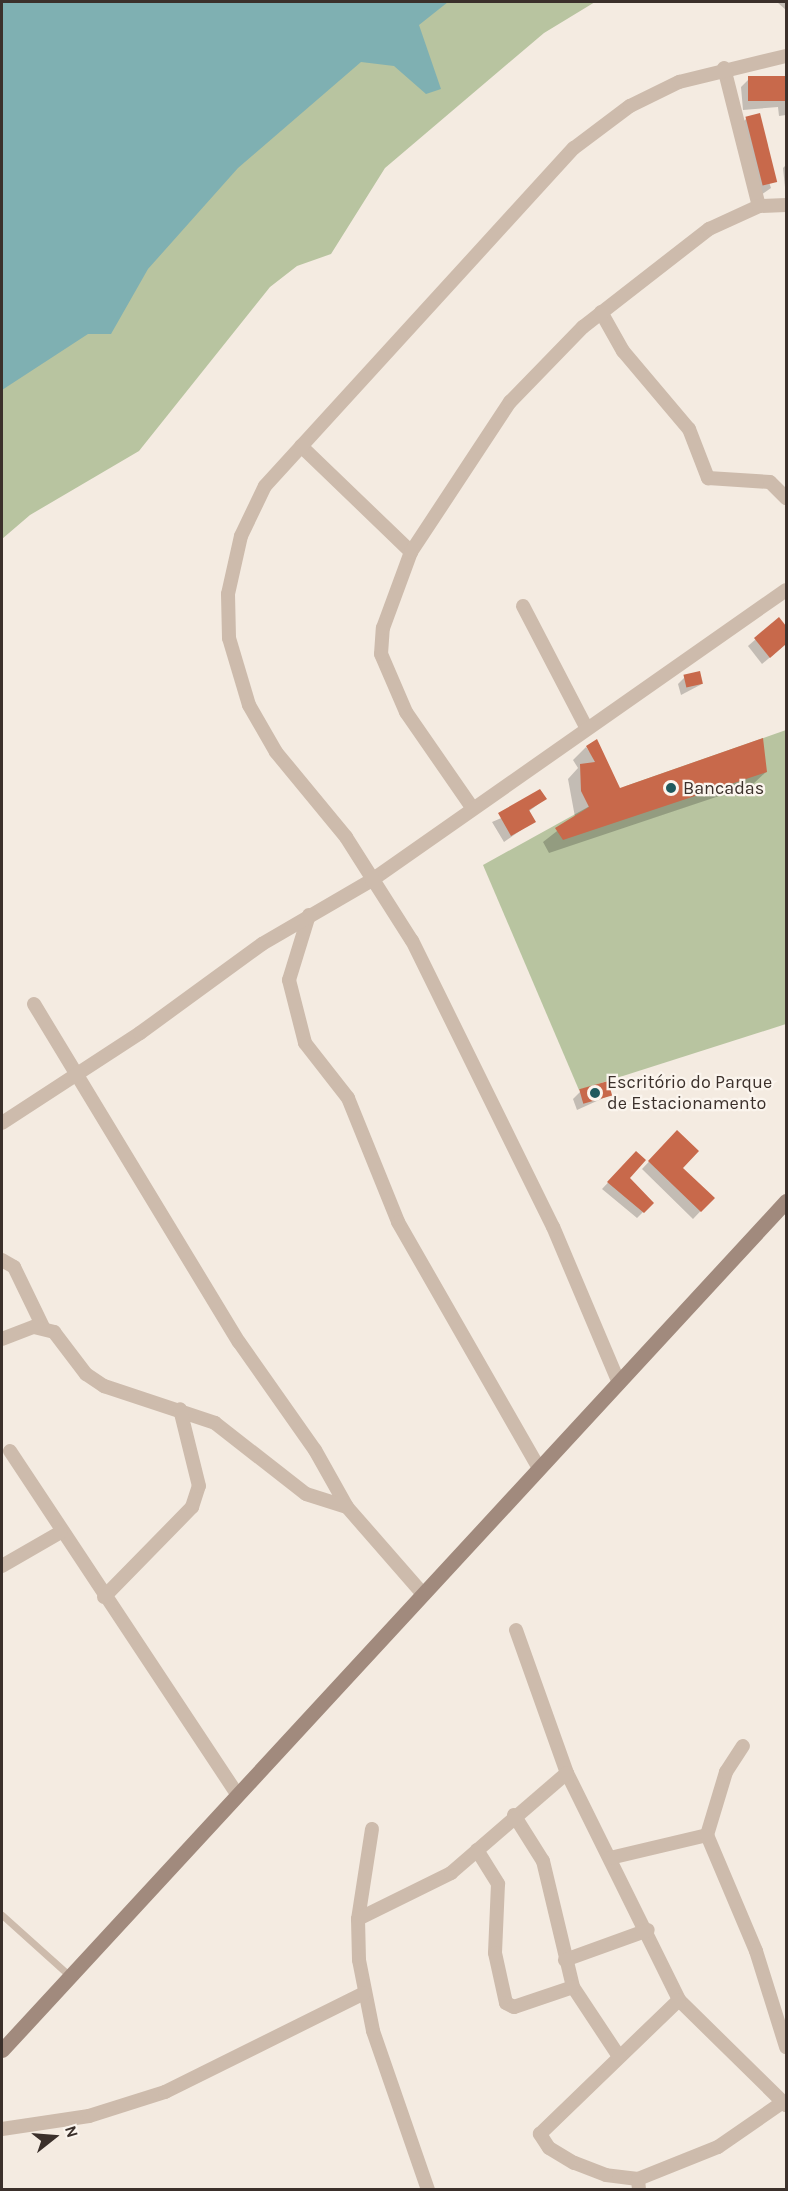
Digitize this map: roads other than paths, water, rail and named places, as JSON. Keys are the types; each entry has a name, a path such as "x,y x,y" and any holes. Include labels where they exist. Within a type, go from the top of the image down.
{"main road":[{"path":"2,2050 422,1593 786,1202"}],"street":[{"path":"619,1383 594,1314 452,1018 346,837 276,752 249,705 229,638 228,594 242,536 265,486 574,148 630,106 724,68 786,56"},
{"path":"724,68 759,206"},
{"path":"471,806 406,712 381,654 383,628 411,552 510,402 601,312 678,249 759,206 786,205"},
{"path":"601,312 623,351 689,429 708,478 770,482 786,498"},
{"path":"301,446 411,552"},
{"path":"2,1123 76,1076 309,915 372,880 471,806 786,590"},
{"path":"523,606 586,727"},
{"path":"309,915 289,980 305,1043 348,1098 398,1222 539,1468"},
{"path":"34,1004 76,1076 347,1507 422,1593"},
{"path":"2,1260 14,1267 44,1327 104,1386 180,1409 215,1424 306,1494 347,1507"},
{"path":"2,1339 44,1327"},
{"path":"104,1597 192,1507 199,1486 180,1409"},
{"path":"10,1451 104,1597 238,1795"},
{"path":"2,1566 61,1532"},
{"path":"516,1630 567,1773 648,1930 679,2000 785,2104 718,2147 638,2184 574,2163 549,2148 540,2134 618,2055 679,2000"},
{"path":"743,1746 726,1772 707,1835 756,1952 786,2046"},
{"path":"358,1919 422,1892 477,1850 514,1815 567,1773"},
{"path":"514,1815 543,1861 573,1987 618,2055"},
{"path":"372,1829 358,1919 364,1993 428,2190"},
{"path":"610,1858 707,1835"},
{"path":"477,1850 498,1884 495,1953 506,2003 514,2007 573,1987"},
{"path":"565,1960 648,1930"},
{"path":"2,2129 89,2116 165,2092 364,1993"}],"lane":[{"path":"2,1915 70,1976"}],"water":[{"path":"2,2 448,2 419,25 441,89 426,94 394,66 361,62 238,168 148,269 111,334 88,334 2,390"}],"place":[{"name":"Bancadas","path":"671,788"},
{"name":"Escritório do Parque de Estacionamento","path":"595,1093"}]}
